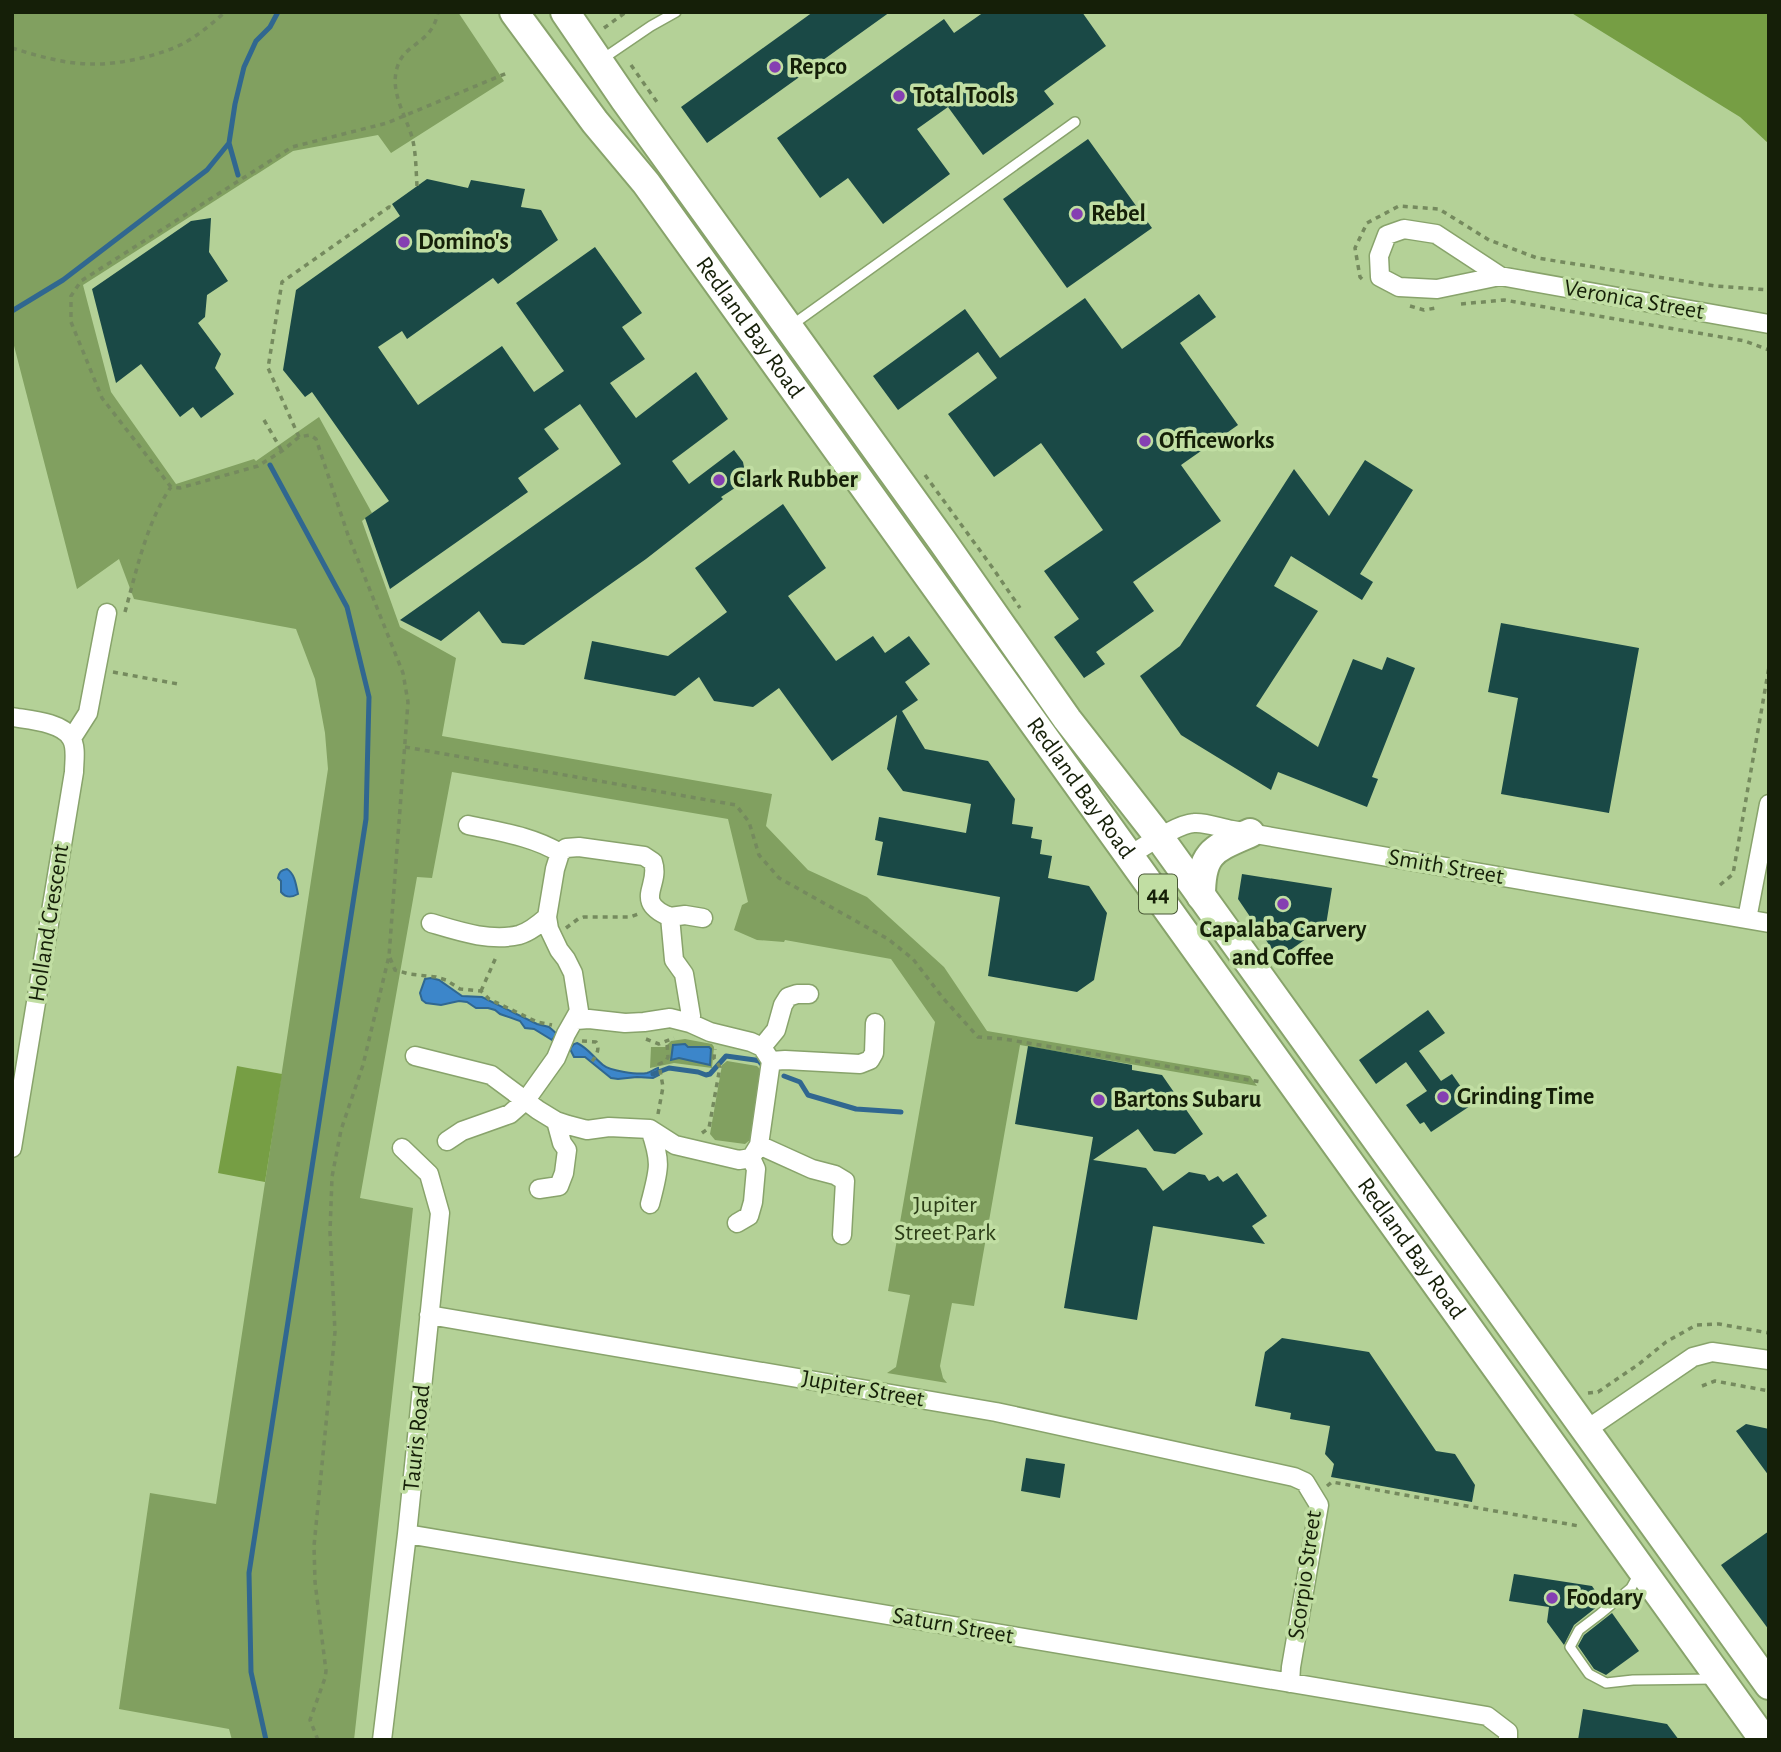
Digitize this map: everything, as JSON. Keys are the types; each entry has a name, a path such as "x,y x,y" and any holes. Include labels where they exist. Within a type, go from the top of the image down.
{"main road":[{"name":"Redland Bay Road","path":"514,12 595,122 646,183 1764,1740"},
{"name":"Redland Bay Road","path":"565,12 1067,719 1159,837 1769,1685"},
{"path":"763,345 787,328"},
{"path":"1201,895 1201,876 1210,855 1218,848 1250,833"}],"street":[{"name":"Veronica Street","path":"1500,276 1436,234 1404,229 1387,235 1379,256 1380,276 1399,287 1437,289 1500,276 1769,324"},
{"path":"12,717 60,727 72,738 88,713 115,617"},
{"name":"Holland Crescent","path":"12,1149 74,772 72,738"},
{"path":"1747,919 1769,804"},
{"name":"Smith Street","path":"1130,855 1159,837 1196,822 1769,923"},
{"path":"468,825 527,838 546,844 560,853"},
{"path":"447,1140 462,1131 510,1114 526,1100 556,1058 579,1011 573,973 549,929 547,917 560,853 566,848 579,847 644,856 653,862 656,869 650,888 650,901 657,912 670,917 685,915 703,918"},
{"path":"431,923 455,930 503,937 536,927 547,917"},
{"path":"670,917 674,960 684,974 690,1023"},
{"path":"737,1223 749,1216 753,1202 755,1152 766,1054 788,997 808,994"},
{"path":"571,1027 589,1019 625,1023 670,1018 751,1042 766,1054 785,1060 860,1064 870,1060 874,1053 875,1023"},
{"path":"415,1056 491,1074 556,1121 587,1130 655,1126 675,1145 686,1148 739,1160 755,1152 835,1175 845,1181 842,1235"},
{"path":"556,1121 562,1143 567,1150"},
{"path":"650,1204 659,1171 655,1126"},
{"path":"539,1189 559,1186 567,1150 587,1130"},
{"name":"Tauris Road","path":"381,1740 407,1534 440,1213 429,1174 402,1148"},
{"path":"659,1171 686,1148"},
{"name":"Jupiter Street","path":"429,1315 996,1412 1294,1477"},
{"path":"1586,1430 1693,1357 1713,1352 1769,1360"},
{"name":"Scorpio Street","path":"1290,1683 1319,1505 1305,1482 1294,1477"},
{"name":"Saturn Street","path":"407,1534 1488,1716 1508,1732 1508,1740"}],"lane":[{"path":"599,62 676,12"},
{"path":"787,328 1074,122"},
{"path":"1642,1569 1631,1588 1579,1630 1570,1647 1589,1674 1606,1683 1720,1679"}],"path":[{"path":"12,48 55,60 92,64 119,62 184,43 204,31 225,12"},
{"path":"417,186 412,139 395,89 397,67 404,54 428,36 436,25 438,12"},
{"path":"604,28 626,12"},
{"path":"318,1740 310,1720 326,1671 315,1582 314,1546 335,1332 330,1232 332,1177 341,1130 363,1065 389,957 408,702 403,673 348,535 316,439 310,435 299,437 258,466 180,488 172,487 102,398 71,322 71,296 81,281 292,147 387,123 507,74"},
{"path":"299,437 268,368 282,282 389,207 395,209"},
{"path":"264,420 282,451"},
{"path":"115,617 136,571 160,503 172,487"},
{"path":"1720,885 1733,874 1769,667"},
{"path":"113,673 178,684"},
{"path":"405,747 736,805 749,822 759,855 779,878 888,939 913,959 978,1037 1004,1039 1261,1082"},
{"path":"389,957 394,970 436,977 460,989 481,991 489,999 537,1022 571,1027 569,1041 596,1042 598,1048 590,1064"},
{"path":"655,1126 663,1087 659,1064 668,1057 667,1042"},
{"path":"692,1130 701,1135 709,1128 720,1067 714,1058"},
{"path":"1702,1386 1716,1381 1769,1391"},
{"path":"1313,1495 1332,1482 1579,1526"}],"green space":[{"name":"Jupiter Street Park","path":"12,12 458,12 504,81 391,153 378,135 293,151 83,285 111,392 176,484 254,459 256,461 319,417 372,513 362,521 400,627 456,658 442,736 772,794 766,826 808,870 867,897 944,967 987,1031 1250,1076 1257,1086 1020,1045 974,1306 952,1303 940,1366 947,1383 887,1373 896,1367 910,1295 888,1291 935,1022 891,959 785,940 757,940 734,930 742,905 748,902 728,819 452,772 432,878 417,877 360,1198 413,1208 354,1740 232,1740 229,1729 119,1709 150,1493 216,1504 328,769 325,733 315,679 296,629 134,599 119,559 77,589 12,338"},
{"path":"1570,12 1769,12 1769,144 1740,117"},
{"path":"685,1039 712,1044 712,1068 674,1063 650,1068 651,1047 665,1047 671,1041"},
{"path":"727,1061 757,1066 762,1071 750,1140 745,1144 715,1140 710,1134 722,1065"},
{"path":"237,1066 282,1074 265,1182 218,1173"}],"water":[{"path":"287,869 293,877 298,894 291,897 281,892 281,881 278,878 283,870"},
{"path":"425,979 439,980 462,996 482,997 537,1024 549,1027 557,1034 552,1040 534,1029 525,1028 520,1021 495,1010 476,1008 467,1002 441,1005 426,1003 420,993"},
{"path":"577,1043 607,1067 637,1073 647,1073 658,1068 659,1075 653,1078 611,1078 585,1057 574,1057 570,1049"},
{"path":"685,1044 688,1047 709,1047 710,1065 679,1058 671,1060 673,1045"}],"building":[{"name":"Repco","path":"813,12 890,12 707,143 681,107"},
{"path":"984,12 1082,12 1106,46 1044,91 1054,104 983,155 948,107 917,129 950,174 883,224 848,178 820,198 777,138 944,19 954,33"},
{"name":"Rebel","path":"1088,139 1152,228 1067,288 1003,199"},
{"path":"427,179 468,188 471,180 525,189 521,207 541,210 558,240 498,284 493,278 407,339 402,331 378,347 418,405 502,346 534,392 564,371 516,303 595,247 642,313 622,327 645,359 610,383 636,418 696,372 728,419 672,461 689,484 734,450 743,462 746,477 741,484 721,497 723,499 646,559 524,645 502,643 479,611 441,641 400,620 621,464 580,404 544,429 559,449 518,478 528,492 390,589 365,518 389,501 312,392 305,397 283,370 296,290 400,216 392,204"},
{"path":"211,218 209,252 228,281 207,295 205,317 198,323 221,354 215,368 234,394 201,418 193,407 180,417 141,364 116,383 92,289 191,221"},
{"path":"1199,294 1216,317 1180,343 1238,425 1181,465 1221,521 1133,582 1154,611 1096,652 1105,664 1084,678 1054,637 1079,619 1044,571 1103,530 1041,443 994,477 948,414 997,378 978,352 898,410 873,376 965,309 1000,358 1085,298 1122,349"},
{"path":"1365,460 1413,490 1360,574 1373,582 1362,600 1291,556 1274,586 1318,611 1256,706 1318,747 1353,659 1382,670 1387,657 1415,668 1372,777 1378,779 1367,807 1278,772 1271,790 1181,735 1140,676 1180,646 1294,469 1329,516"},
{"path":"783,504 826,568 788,596 836,661 873,636 885,653 909,636 930,664 905,682 918,700 902,711 925,749 988,761 1015,799 1012,824 1033,827 1031,838 1042,840 1040,854 1052,856 1048,878 1089,886 1107,913 1094,980 1077,992 988,976 1000,897 877,875 883,842 875,840 879,817 966,833 971,804 903,791 887,769 897,715 832,761 779,688 753,707 714,701 699,677 675,696 584,679 592,641 668,656 727,612 695,568"},
{"path":"1501,623 1639,648 1609,813 1501,794 1518,698 1488,692"},
{"path":"1242,874 1332,888 1326,925 1312,922 1310,936 1289,951 1272,949 1238,899"},
{"path":"1428,1010 1445,1033 1419,1051 1441,1081 1452,1074 1473,1104 1431,1132 1424,1122 1420,1124 1406,1105 1427,1091 1406,1062 1376,1084 1359,1060"},
{"path":"1028,1046 1132,1065 1132,1070 1162,1075 1203,1134 1175,1154 1154,1151 1138,1129 1093,1160 1146,1168 1163,1191 1189,1172 1205,1175 1209,1181 1218,1176 1223,1182 1237,1173 1267,1216 1252,1226 1265,1244 1153,1226 1137,1320 1064,1308 1093,1137 1015,1124"},
{"path":"1282,1338 1369,1352 1436,1451 1455,1454 1475,1485 1472,1502 1331,1477 1334,1464 1325,1454 1330,1426 1290,1419 1291,1413 1255,1406 1265,1352"},
{"path":"1746,1424 1769,1429 1769,1476 1736,1431"},
{"path":"1026,1458 1065,1464 1060,1498 1021,1491"},
{"path":"1769,1531 1769,1630 1721,1565"},
{"name":"Foodary","path":"1514,1574 1592,1586 1603,1602 1574,1625 1564,1645 1547,1622 1549,1607 1509,1601"},
{"path":"1612,1613 1639,1651 1606,1675 1594,1669 1578,1646 1584,1635"},
{"path":"1583,1709 1667,1724 1679,1740 1578,1740"}],"waterway":[{"path":"238,175 229,143 244,67 256,41 270,27 278,12"},
{"path":"12,311 63,280 207,170 229,143"},
{"path":"266,1740 251,1672 249,1573 366,819 369,697 347,607 270,465"},
{"path":"653,1074 669,1068 706,1075 726,1056 759,1061 765,1068"},
{"path":"784,1076 800,1082 808,1095 856,1109 901,1112"}],"place":[{"name":"Repco","path":"775,67"},
{"name":"Total Tools","path":"899,96"},
{"name":"Rebel","path":"1077,214"},
{"name":"Domino's","path":"404,242"},
{"name":"Officeworks","path":"1145,441"},
{"name":"Clark Rubber","path":"719,480"},
{"name":"Capalaba Carvery and Coffee","path":"1283,904"},
{"name":"Grinding Time","path":"1443,1097"},
{"name":"Bartons Subaru","path":"1099,1100"},
{"name":"Foodary","path":"1552,1598"}]}
